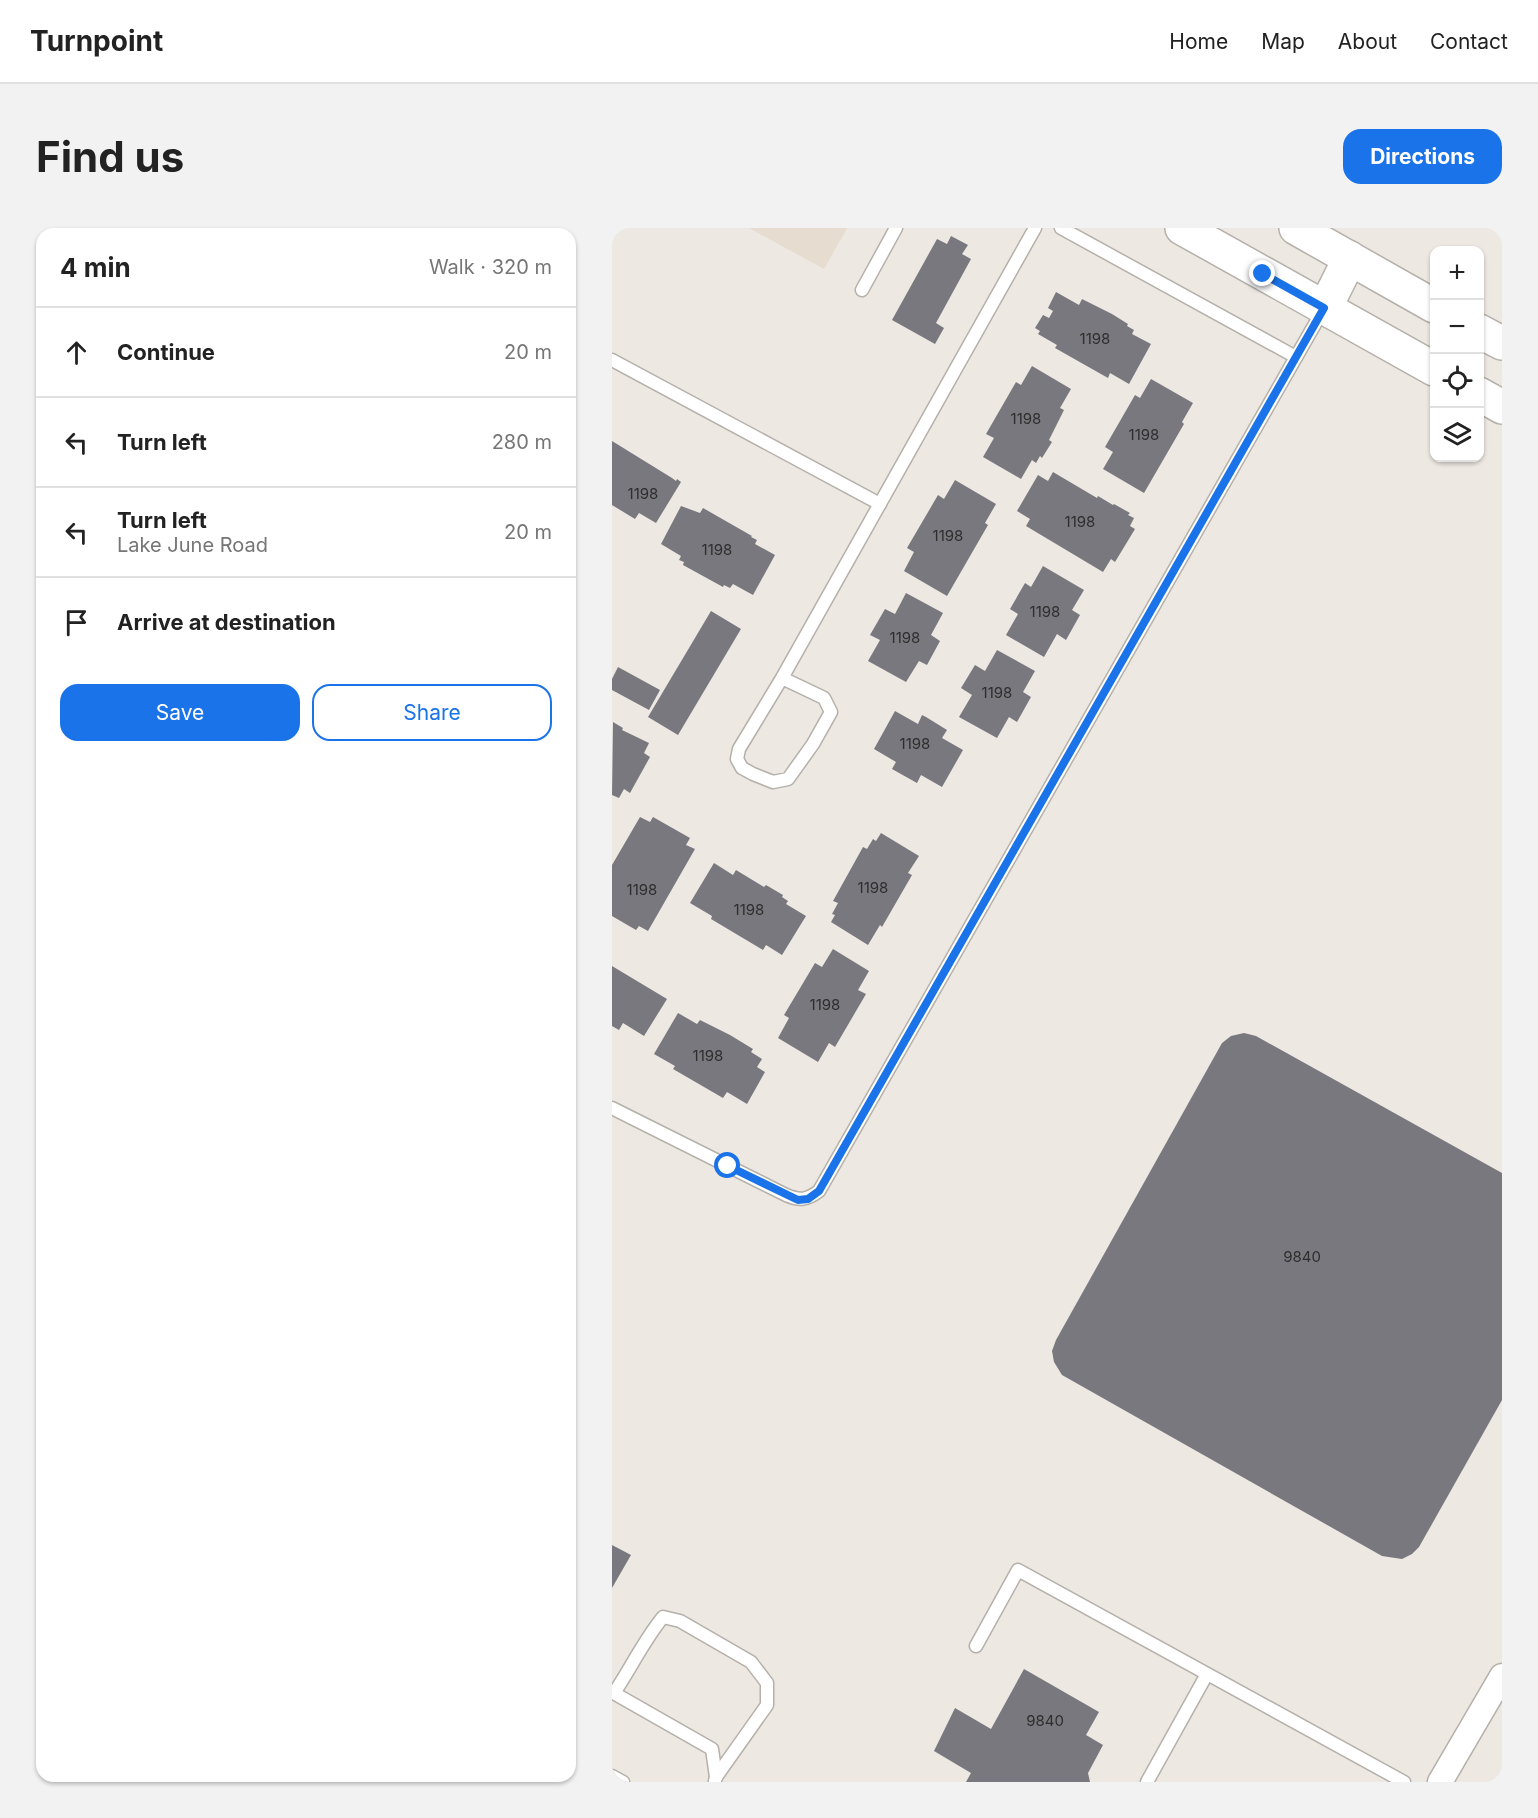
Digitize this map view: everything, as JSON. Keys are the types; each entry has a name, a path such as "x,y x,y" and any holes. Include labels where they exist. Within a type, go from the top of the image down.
{"main road":[{"path":"1182,228 1430,367"},
{"path":"1296,228 1430,304"},
{"path":"1324,308 1350,258"},
{"path":"1484,334 1502,343"},
{"path":"1484,397 1502,407"}],"street":[{"path":"1440,1782 1502,1676"}],"lane":[{"path":"862,290 896,228"},
{"path":"782,678 824,698 831,712 789,779 773,782 742,768 737,759 739,749 782,678 1035,228"},
{"path":"1061,228 1296,357"},
{"path":"612,1108 798,1200 808,1199 819,1191 1324,308"},
{"path":"612,360 880,504"},
{"path":"976,1646 1018,1570 1404,1782"},
{"path":"663,1617 680,1621 751,1662 767,1683 767,1705 715,1780 712,1749 613,1693 631,1668 649,1634 663,1617"},
{"path":"1147,1782 1207,1674"},
{"path":"612,1776 623,1782"}],"shaded area":[{"path":"749,228 847,228 824,269"}],"building":[{"path":"951,236 968,245 962,254 971,259 936,323 944,328 935,344 892,320 937,239 947,244"},
{"path":"1056,292 1079,305 1082,299 1112,314 1134,330 1132,334 1151,344 1129,384 1110,373 1108,378 1055,348 1057,345 1038,334 1040,331 1035,328 1043,315 1049,318 1053,311 1048,308"},
{"path":"1032,366 1071,389 1060,408 1064,410 1049,440 1052,442 1042,458 1040,456 1036,463 1032,460 1021,479 983,457 994,438 986,434 1016,382 1021,385"},
{"path":"1151,379 1193,403 1182,422 1184,424 1144,493 1103,469 1113,452 1105,447 1135,395 1140,398"},
{"path":"612,441 681,482 656,523 639,513 635,519 612,505"},
{"path":"1053,472 1097,498 1098,496 1130,513 1128,515 1134,518 1130,526 1135,529 1115,562 1111,559 1103,572 1026,526 1030,519 1017,511 1038,475 1048,481"},
{"path":"955,480 996,504 985,523 988,525 947,596 904,571 914,552 907,548 938,495 944,499"},
{"path":"681,506 700,513 703,508 752,536 757,540 755,544 775,555 753,595 733,584 730,588 724,585 723,587 683,565 684,562 679,560 681,556 661,544"},
{"path":"1043,566 1084,590 1072,610 1080,615 1066,640 1057,634 1044,657 1006,635 1018,614 1010,609 1025,583 1031,587"},
{"path":"906,593 943,613 931,635 940,641 927,665 919,661 906,682 868,661 880,640 870,635 885,609 895,614"},
{"path":"711,611 741,629 678,735 648,717"},
{"path":"997,650 1035,671 1023,692 1031,697 1017,722 1009,717 997,738 959,717 972,695 961,688 975,665 985,671"},
{"path":"618,667 660,690 649,710 612,690 612,679"},
{"path":"895,711 918,724 922,715 926,717 947,730 942,738 963,750 942,787 921,775 917,783 892,769 896,762 874,749"},
{"path":"613,722 623,728 622,730 649,743 644,753 650,757 630,793 624,789 619,798 612,795"},
{"path":"640,817 650,822 653,817 690,838 686,845 695,849 648,931 639,926 636,930 612,916 612,865"},
{"path":"881,833 919,856 908,873 912,875 882,927 880,925 868,945 831,922 835,915 832,914 838,903 833,901 863,847 867,849 873,839 876,841"},
{"path":"714,863 733,875 736,870 764,887 766,885 783,895 782,897 788,901 786,904 806,916 782,955 766,945 763,950 711,919 712,916 690,903"},
{"path":"833,949 869,971 858,990 866,994 835,1047 829,1043 818,1062 778,1038 789,1018 784,1015 815,963 822,967"},
{"path":"612,966 667,999 644,1036 623,1023 619,1030 612,1026"},
{"path":"678,1013 697,1024 700,1020 730,1035 753,1049 751,1052 762,1059 757,1067 765,1072 747,1104 727,1092 723,1098 673,1069 675,1066 654,1054"},
{"path":"1244,1033 1256,1036 1502,1173 1502,1400 1419,1547 1402,1559 1382,1556 1062,1375 1054,1362 1052,1351 1056,1340 1222,1043 1231,1036"},
{"path":"612,1545 631,1555 612,1588"},
{"path":"1024,1669 1099,1712 1086,1735 1103,1745 1088,1773 1090,1782 966,1782 971,1773 934,1751 955,1708 991,1729"}],"route":[{"path":"728,1166 798,1200 808,1199 819,1191 1324,308 1263,274"}]}
